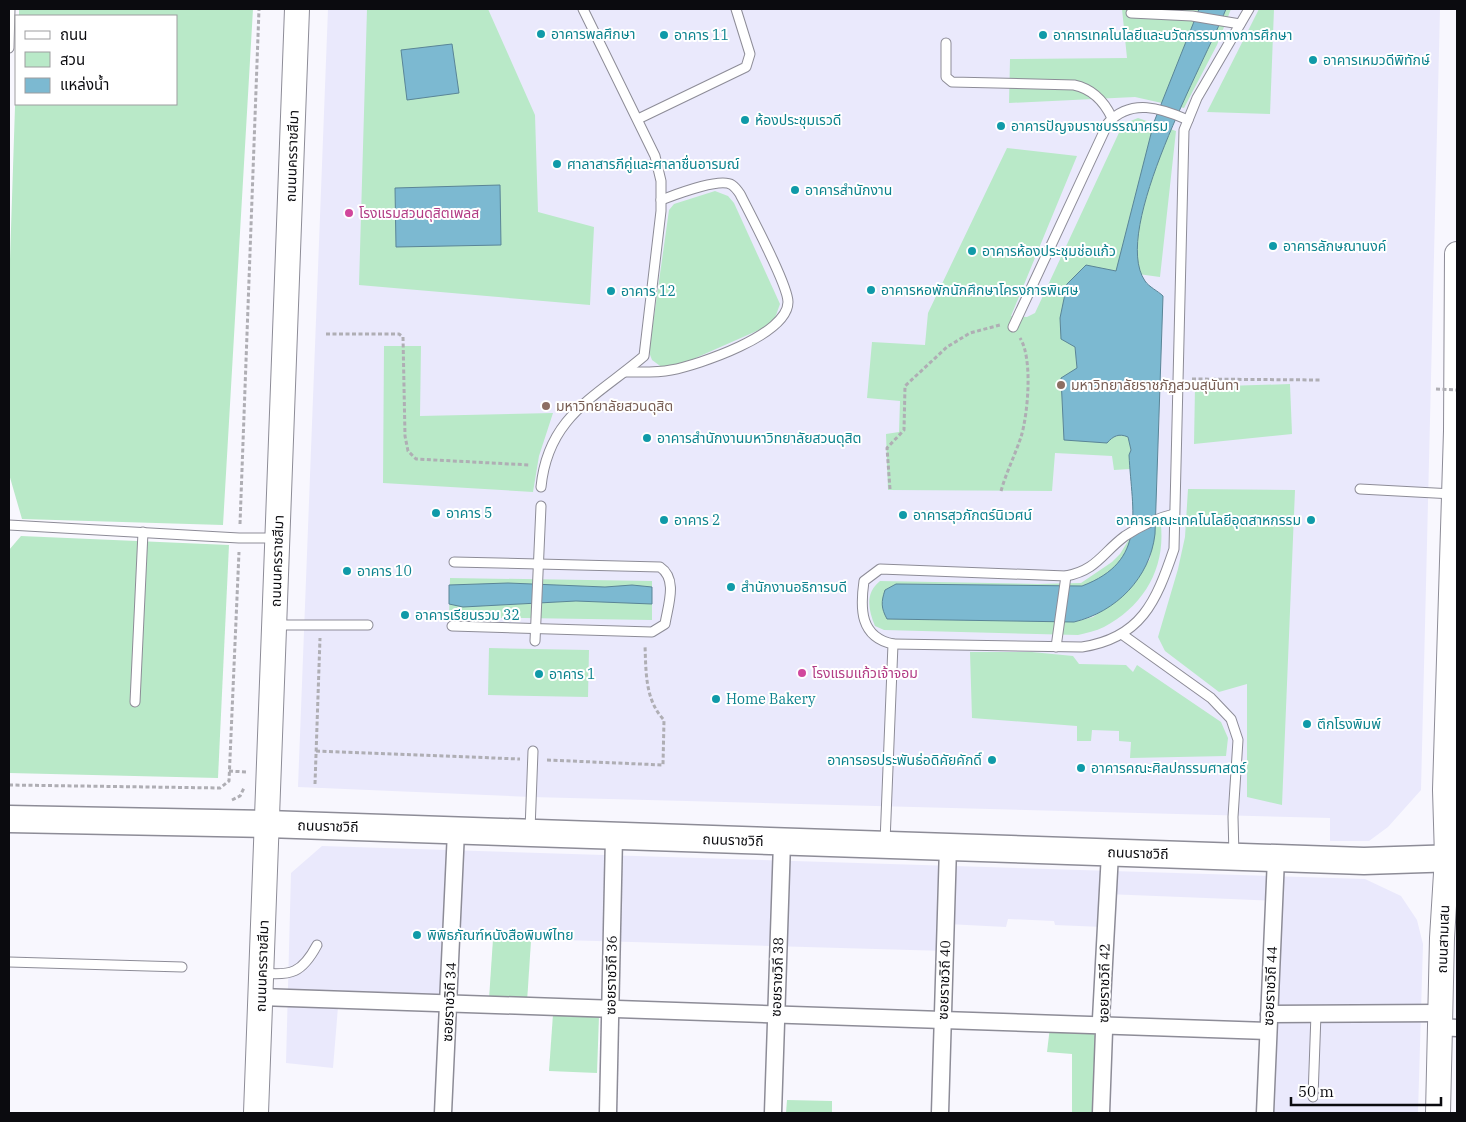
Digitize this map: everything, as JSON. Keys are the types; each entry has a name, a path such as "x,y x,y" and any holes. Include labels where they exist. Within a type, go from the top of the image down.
{"main road":[{"name":"ถนนนครราชสีมา","path":"256,1113 297,9"},
{"name":"ถนนสามเสน","path":"1438,1113 1446,1023 1454,861 1445,790 1453,665 1453,494 1457,431 1457,254"},
{"name":"ถนนราชวิถี","path":"9,820 267,824 1234,857 1454,861"}],"street":[{"name":"ซอยราชวิถี 34","path":"443,1113 456,831"},
{"name":"ซอยราชวิถี 36","path":"608,1113 614,836"},
{"name":"ซอยราชวิถี 38","path":"773,1113 782,842"},
{"name":"ซอยราชวิถี 40","path":"940,1113 948,847"},
{"name":"ซอยราชวิถี 42","path":"1101,1113 1104,1031 1101,1025 1110,853"},
{"name":"ซอยราชวิถี 44","path":"1265,1113 1276,858"},
{"path":"260,997 1268,1031"},
{"path":"1269,1014 1316,1014 1446,1023"}],"lane":[{"path":"9,48 10,9"},
{"path":"541,487 543,466 567,421 586,400 644,356 661,200 661,181 655,156 583,9"},
{"path":"638,119 746,67 750,54 736,9"},
{"path":"1174,514 1160,517 1125,536 1096,563 1081,573 1065,579 880,569 864,581 860,604 869,631 880,642 893,644 1056,647 1099,645 1124,635 1141,618 1163,582 1174,549 1184,118 1249,9"},
{"path":"1131,13 1192,16 1240,24"},
{"path":"946,43 946,78 952,82 1074,85 1088,88 1106,104 1112,118"},
{"path":"1013,327 1112,118 1126,109 1147,106 1184,118"},
{"path":"625,372 670,371 687,367 734,348 770,331 784,316 788,302 782,282 740,194 731,184 702,186 661,200"},
{"path":"1360,489 1453,494"},
{"path":"535,641 541,506"},
{"path":"9,524 239,538 278,538"},
{"path":"135,702 143,532"},
{"path":"452,626 652,632 666,624 671,590 670,578 667,572 660,567 454,562"},
{"path":"1056,647 1065,579"},
{"path":"275,624 368,625"},
{"path":"1124,635 1211,698 1231,719 1238,740 1233,817 1234,857"},
{"path":"885,845 893,644"},
{"path":"530,833 533,755"},
{"path":"261,973 282,975 293,973 317,945"},
{"path":"9,962 182,967"},
{"path":"1313,1097 1316,1014"}],"path":[{"path":"9,785 220,788 229,781 258,9"},
{"path":"890,489 887,448 904,430 905,386 947,347 970,333 1000,325 1013,327 1023,342 1028,360 1026,403 1021,436 1001,492"},
{"path":"326,334 399,334 403,337 405,436 408,451 416,458 543,466"},
{"path":"1177,379 1322,380"},
{"path":"1436,389 1457,390"},
{"path":"315,784 320,625"},
{"path":"316,751 533,755 663,764 664,720 656,712 647,688 644,632"},
{"path":"229,771 246,772"}],"shaded area":[{"path":"328,9 1440,9 1421,790 1388,827 1369,841 1330,841 1330,818 531,797 298,787"},
{"path":"322,846 1365,879 1401,896 1417,920 1423,944 1418,1113 1260,1113 1276,901 1231,899 1106,894 1103,927 1055,925 1054,921 1008,919 1006,927 947,924 946,951 561,940 448,933 442,1009 338,1007 333,1068 286,1063 291,873"}],"green space":[{"path":"19,9 253,9 223,525 22,519 9,474 9,290 15,105 178,105 178,15 19,15"},
{"path":"367,9 488,9 535,115 538,212 594,227 590,305 359,285"},
{"path":"1122,9 1231,9 1217,45 1184,108 1135,97 1009,103 1010,59 1127,58"},
{"path":"1259,9 1274,9 1270,114 1207,112"},
{"path":"1138,118 1176,131 1160,277 1116,271 1075,347 1077,368 1111,438 1122,434 1128,437 1131,443 1130,469 1114,470 1112,456 1055,453 1052,491 888,490 886,434 899,432 900,401 867,398 872,342 925,345 928,313 1007,148 1077,156 1011,316 1027,317 1035,313 1123,124"},
{"path":"715,191 728,196 734,203 780,304 775,318 768,326 682,364 663,368 652,360 649,352 669,210 674,204"},
{"path":"384,346 421,346 420,416 553,413 539,456 533,492 383,483"},
{"path":"1290,384 1292,434 1194,444 1195,387"},
{"path":"1188,489 1295,490 1282,805 1247,797 1247,684 1219,692 1165,651 1158,637 1178,569 1185,537"},
{"path":"1155,524 1161,526 1161,542 1155,572 1149,585 1130,609 1098,630 1078,635 884,630 875,626 869,602 872,591 880,581 1081,583 1112,562 1120,554 1131,536 1129,546 1120,562 1107,574 1082,586 896,584 1074,622 1093,617 1125,594 1150,559"},
{"path":"21,536 229,545 218,778 9,773 9,550"},
{"path":"450,578 652,581 652,620 449,617"},
{"path":"489,648 589,650 588,697 488,695"},
{"path":"970,652 1032,652 1073,656 1079,664 1126,665 1133,672 1137,665 1221,722 1228,738 1226,756 1130,758 1131,742 1119,741 1119,731 1092,730 1091,741 1077,741 1077,726 972,718"},
{"path":"493,939 531,941 527,1002 489,999"},
{"path":"553,1014 599,1016 597,1073 549,1071"},
{"path":"1050,1027 1092,1029 1095,1036 1092,1113 1072,1113 1072,1054 1047,1052"},
{"path":"787,1100 832,1101 832,1113 786,1113"}],"water":[{"path":"1199,9 1226,9 1164,146 1150,186 1140,224 1138,257 1145,281 1163,296 1155,534 1152,550 1146,565 1138,579 1117,601 1104,610 1074,622 887,619 882,602 885,590 896,584 1082,586 1103,576 1118,563 1127,549 1133,515 1129,455 1131,450 1128,437 1116,436 1107,443 1064,440 1061,378 1077,368 1075,347 1061,339 1060,318 1067,284 1086,265 1116,271 1154,122"},
{"path":"452,44 459,93 407,100 401,50"},
{"path":"500,185 501,245 396,247 395,188"},
{"path":"508,583 652,587 652,604 576,601 463,607 449,604 449,585"}],"place":[{"name":"อาคารพลศึกษา","path":"541,34"},
{"name":"อาคาร 11","path":"664,35"},
{"name":"อาคารเทคโนโลยีและนวัตกรรมทางการศึกษา","path":"1043,35"},
{"name":"อาคารเหมวดีพิทักษ์","path":"1313,60"},
{"name":"ห้องประชุมเรวดี","path":"745,120"},
{"name":"อาคารปัญจมราชบรรณาศรม","path":"1001,126"},
{"name":"ศาลาสารภีคู่และศาลาชื่นอารมณ์","path":"557,164"},
{"name":"อาคารสำนักงาน","path":"795,190"},
{"name":"โรงแรมสวนดุสิตเพลส","path":"349,213"},
{"name":"อาคารลักษณานงค์","path":"1273,246"},
{"name":"อาคารห้องประชุมช่อแก้ว","path":"972,251"},
{"name":"อาคารหอพักนักศึกษาโครงการพิเศษ","path":"871,290"},
{"name":"อาคาร 12","path":"611,291"},
{"name":"มหาวิทยาลัยราชภัฏสวนสุนันทา","path":"1061,385"},
{"name":"มหาวิทยาลัยสวนดุสิต","path":"546,406"},
{"name":"อาคารสำนักงานมหาวิทยาลัยสวนดุสิต","path":"647,438"},
{"name":"อาคาร 5","path":"436,513"},
{"name":"อาคารสุวภักตร์นิเวศน์","path":"903,515"},
{"name":"อาคาร 2","path":"664,520"},
{"name":"อาคารคณะเทคโนโลยีอุตสาหกรรม","path":"1311,520"},
{"name":"อาคาร 10","path":"347,571"},
{"name":"สำนักงานอธิการบดี","path":"731,587"},
{"name":"อาคารเรียนรวม 32","path":"405,615"},
{"name":"โรงแรมแก้วเจ้าจอม","path":"802,673"},
{"name":"อาคาร 1","path":"539,674"},
{"name":"Home Bakery","path":"716,699"},
{"name":"ตึกโรงพิมพ์","path":"1307,724"},
{"name":"อาคารอรประพันธ่อดิคัยคักดิ์","path":"992,760"},
{"name":"อาคารคณะศิลปกรรมศาสตร์","path":"1081,768"},
{"name":"พิพิธภัณฑ์หนังสือพิมพ์ไทย","path":"417,935"}]}
